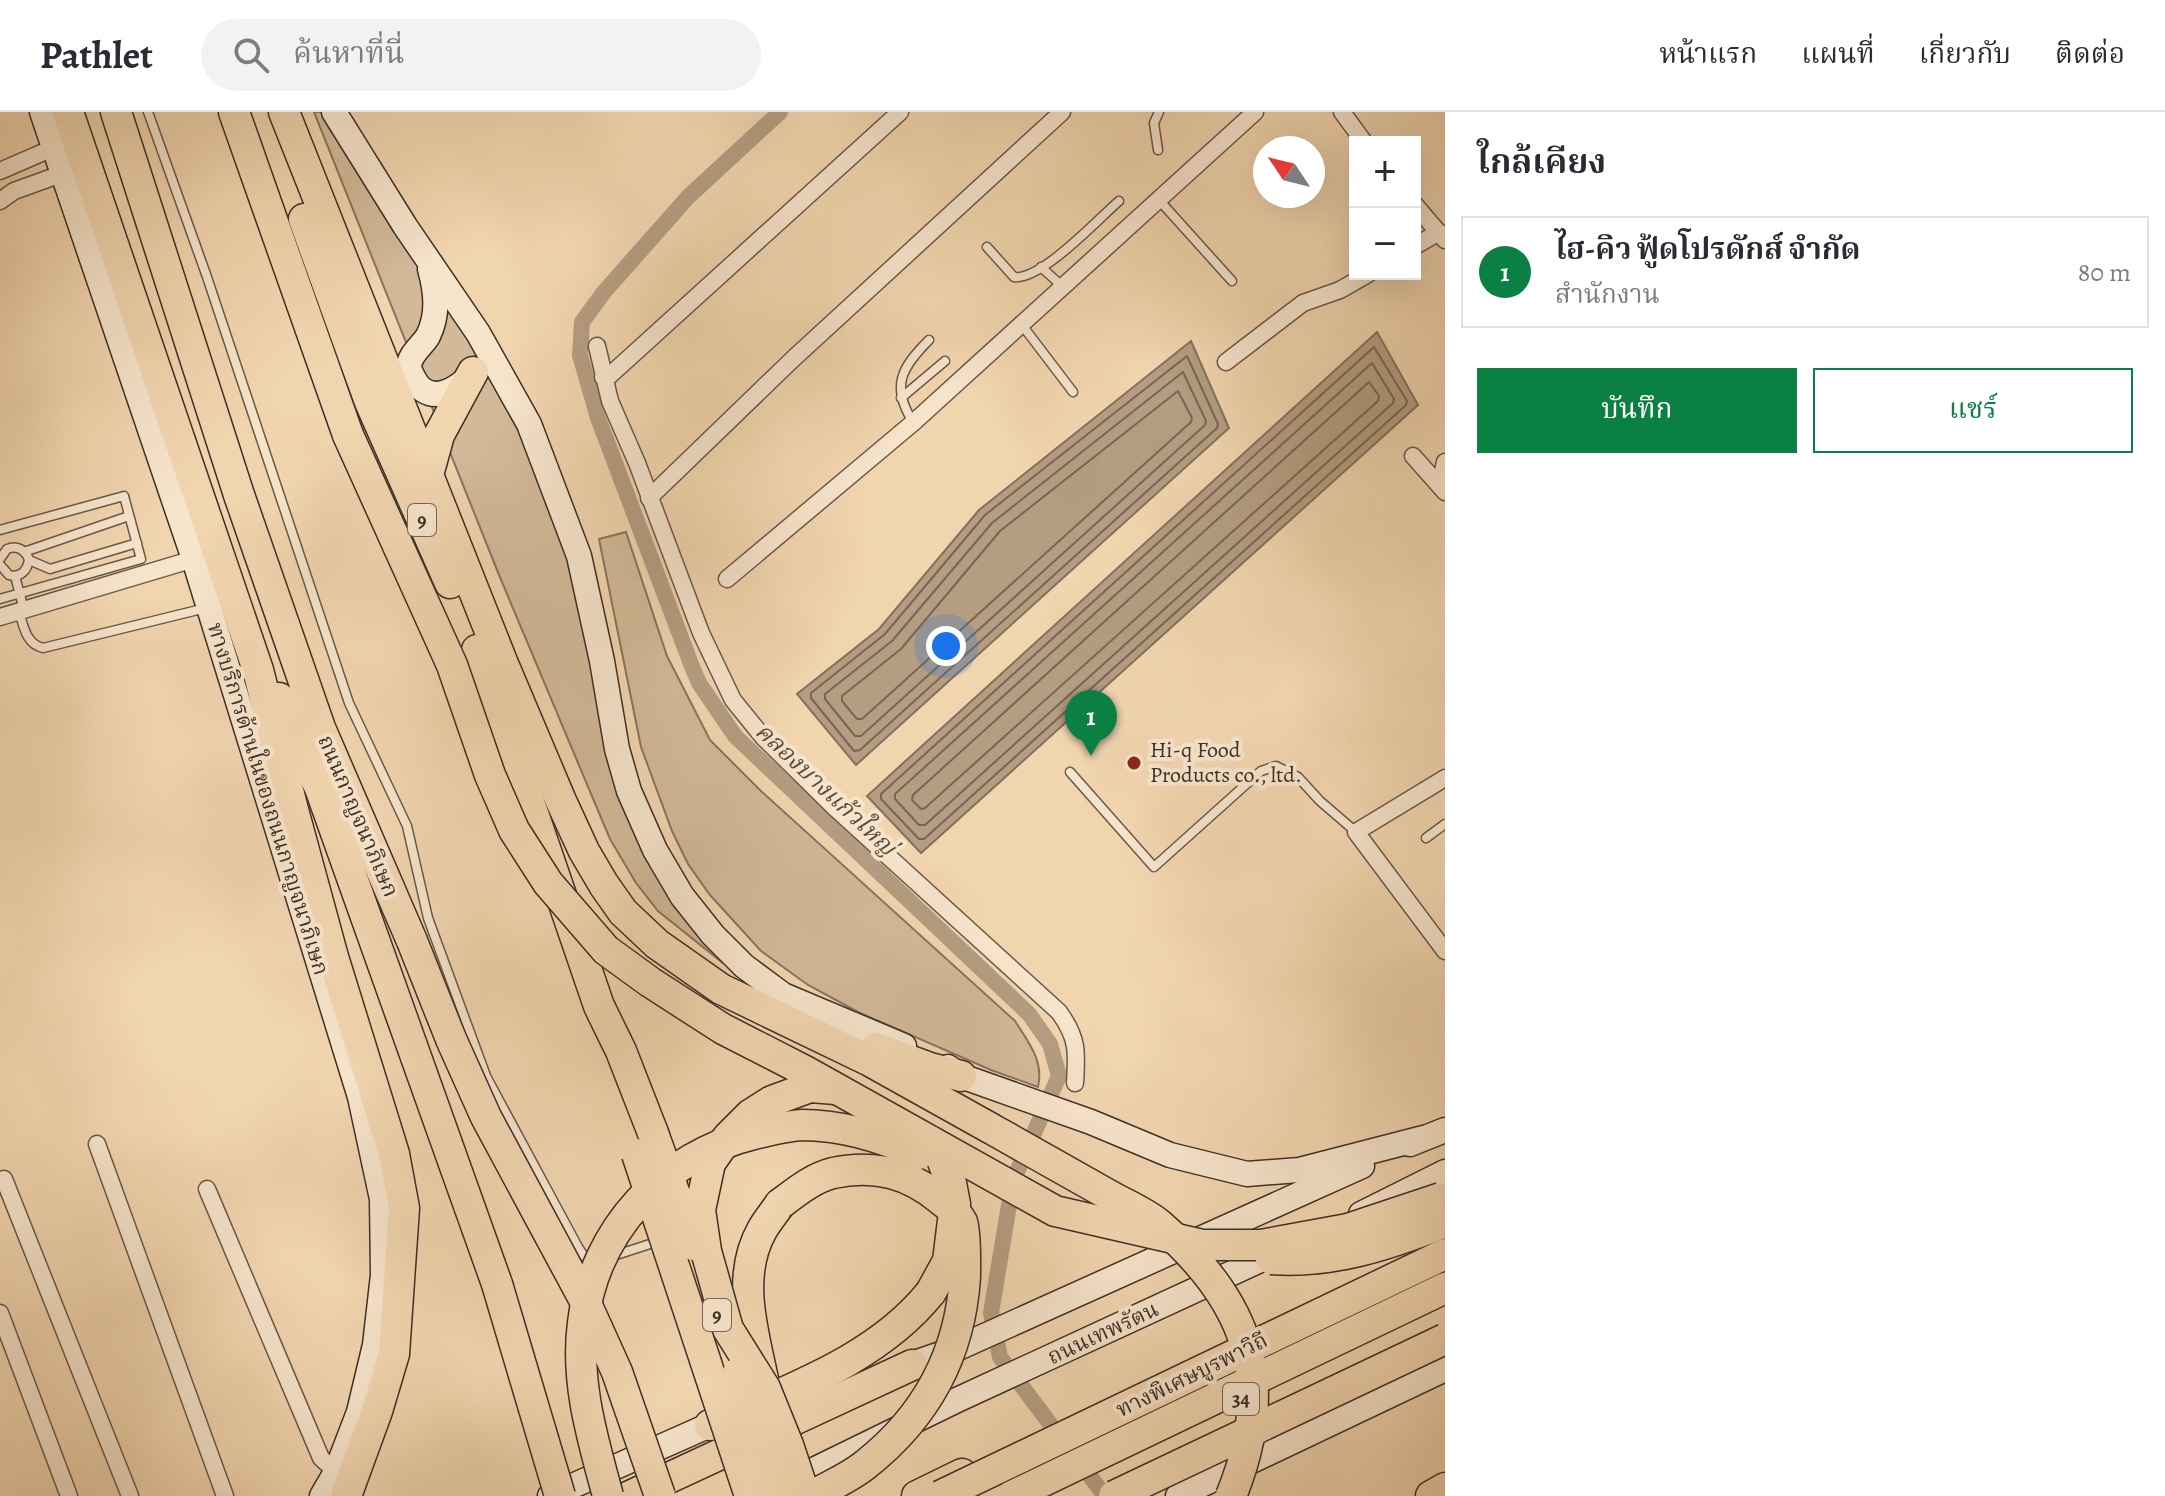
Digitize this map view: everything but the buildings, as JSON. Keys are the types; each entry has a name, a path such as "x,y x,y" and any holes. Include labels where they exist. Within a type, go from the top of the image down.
{"highway":[{"path":"68,112 258,670 329,942 394,1154 404,1208 394,1354 377,1411 341,1484"},
{"name":"ถนนกาญจนาภิเษก","path":"87,112 263,664 320,788 497,1284 560,1496"},
{"name":"ถนนกาญจนาภิเษก","path":"116,112 239,495 320,728 486,1117 584,1299 617,1372 660,1496"},
{"path":"234,112 348,435 452,665 490,775 514,830 548,883 606,950 723,1029 805,1071 1055,1211"},
{"name":"9","path":"266,112 370,402 469,625 599,1006 621,1051 645,1144 781,1496"},
{"path":"284,112 503,664 584,851 623,912 657,944 721,989 870,1061 1158,1223 1205,1271 1234,1312 1254,1373 1254,1423 1246,1461 1231,1496"},
{"path":"428,475 439,435 473,372"},
{"path":"263,664 289,773 388,1112 413,1210 414,1278 403,1383 384,1443 359,1496"},
{"path":"721,989 930,1068 961,1076"},
{"path":"710,1425 846,1361 887,1337 913,1314 931,1292 948,1261 955,1204 951,1183 940,1154 918,1125 893,1105 856,1090 810,1087 772,1101 750,1115 728,1137 710,1163 700,1210 706,1251 728,1329 765,1388 788,1445 805,1496"},
{"path":"608,1496 588,1419 581,1357 589,1289 629,1212 657,1182 702,1152 742,1137 801,1125 869,1133 1055,1211 1203,1245 1261,1245 1304,1238 1348,1229 1444,1197"},
{"path":"645,1144 750,1496"},
{"path":"765,1388 750,1316 747,1283 761,1231 780,1204 805,1185 831,1174 884,1171 920,1182 946,1204 962,1223 965,1267 963,1305 938,1382 907,1427 863,1467 812,1496"},
{"path":"1300,1242 1413,1264"},
{"name":"34","path":"917,1496 1006,1453 1069,1429 1413,1264 1445,1252"},
{"name":"ทางพิเศษบูรพาวิถี","path":"940,1496 1445,1252"},
{"name":"ทางพิเศษบูรพาวิถี","path":"1012,1496 1445,1288"},
{"name":"34","path":"1038,1496 1445,1303"},
{"path":"1114,1496 1445,1339"},
{"path":"1150,1496 1445,1355"},
{"path":"630,1496 912,1365"},
{"path":"1431,1496 1445,1488"}],"main road":[{"name":"ทางบริการด้านในของถนนกาญจนาภิเษก","path":"42,112 194,559 360,1097 382,1199 383,1275 375,1345 341,1484 322,1496"},
{"path":"334,112 478,333 529,424 579,556 617,749 629,791 655,850 682,896 713,935 744,966 783,995 935,1058 961,1076 1091,1122 1170,1155 1247,1174 1299,1170 1434,1134"},
{"path":"427,259 435,286 435,318 427,338 409,365 412,376 422,390 437,395 452,391 473,372 478,333"},
{"path":"550,1496 710,1425 912,1365 958,1348 1434,1134"},
{"name":"ถนนเทพรัตน","path":"761,1496 957,1400 1300,1242 1444,1197"},
{"path":"1178,1496 1445,1369"}],"street":[{"path":"603,377 608,377 900,112"},
{"path":"649,498 794,358 1062,112"},
{"path":"727,579 914,422 1255,112"},
{"path":"1342,112 1360,136"},
{"path":"0,171 53,148"},
{"path":"0,201 14,191 64,173"},
{"path":"1418,208 1440,228 1421,242"},
{"path":"1226,362 1303,303 1340,290 1358,280"},
{"path":"597,346 610,401 701,633 733,700 763,737 833,806 1059,1012 1070,1026 1075,1040 1075,1083"},
{"path":"1413,456 1442,489"},
{"path":"1442,489 1445,462"},
{"path":"0,617 21,605 194,559"},
{"path":"1445,778 1356,832 1445,951"},
{"path":"97,1144 225,1496"},
{"path":"4,1179 130,1496"},
{"path":"207,1189 321,1458 341,1484"},
{"path":"0,1313 69,1496"}],"lane":[{"path":"148,112 217,306 349,703 407,826 428,918 486,1076 586,1259 592,1263 650,1244"},
{"path":"1158,150 1154,123 1159,112"},
{"path":"1159,200 1232,281"},
{"path":"987,247 1014,277 1030,276 1119,201"},
{"path":"1041,267 1063,287"},
{"path":"1021,324 1073,392"},
{"path":"914,422 901,398 904,368 929,340"},
{"path":"901,398 945,361"},
{"path":"0,599 21,605 141,559 124,496 0,530 8,549"},
{"path":"26,556 129,516"},
{"path":"0,559 8,549 16,547 50,569 137,543"},
{"path":"0,565 5,573 15,576 26,570 26,556"},
{"path":"15,576 28,638 43,648 209,607"},
{"path":"1070,772 1154,867 1261,771 1276,766 1298,777 1356,832"},
{"path":"1426,838 1445,824"}],"shaded area":[{"path":"314,112 342,112 549,451 633,782 675,875 733,966 723,963 658,911 636,883 610,839 499,575"},
{"path":"626,532 667,656 710,740 762,792 1015,1021 1037,1060 1038,1087 858,1012 808,985 761,951 710,895 688,864 672,831 641,747 599,539"}],"water":[{"path":"1377,332 1418,405 921,853 867,796"},
{"path":"1191,341 1229,428 856,765 797,694 879,629 979,510"}],"waterway":[{"name":"คลองบางแก้วใหญ่","path":"780,112 688,197 604,292 582,322 580,355 598,418 691,664 699,683 735,736 1029,1014 1050,1044 1059,1076 1013,1181 991,1313 1000,1357 1063,1441"},
{"name":"คลองบางแก้วใหญ่","path":"1077,1459 1105,1496"}],"place":[{"name":"ไฮ-คิว ฟู้ดโปรดักส์ จำกัด","path":"1091,756"},
{"name":"Hi-q Food Products co., ltd.","path":"1134,763"}]}
